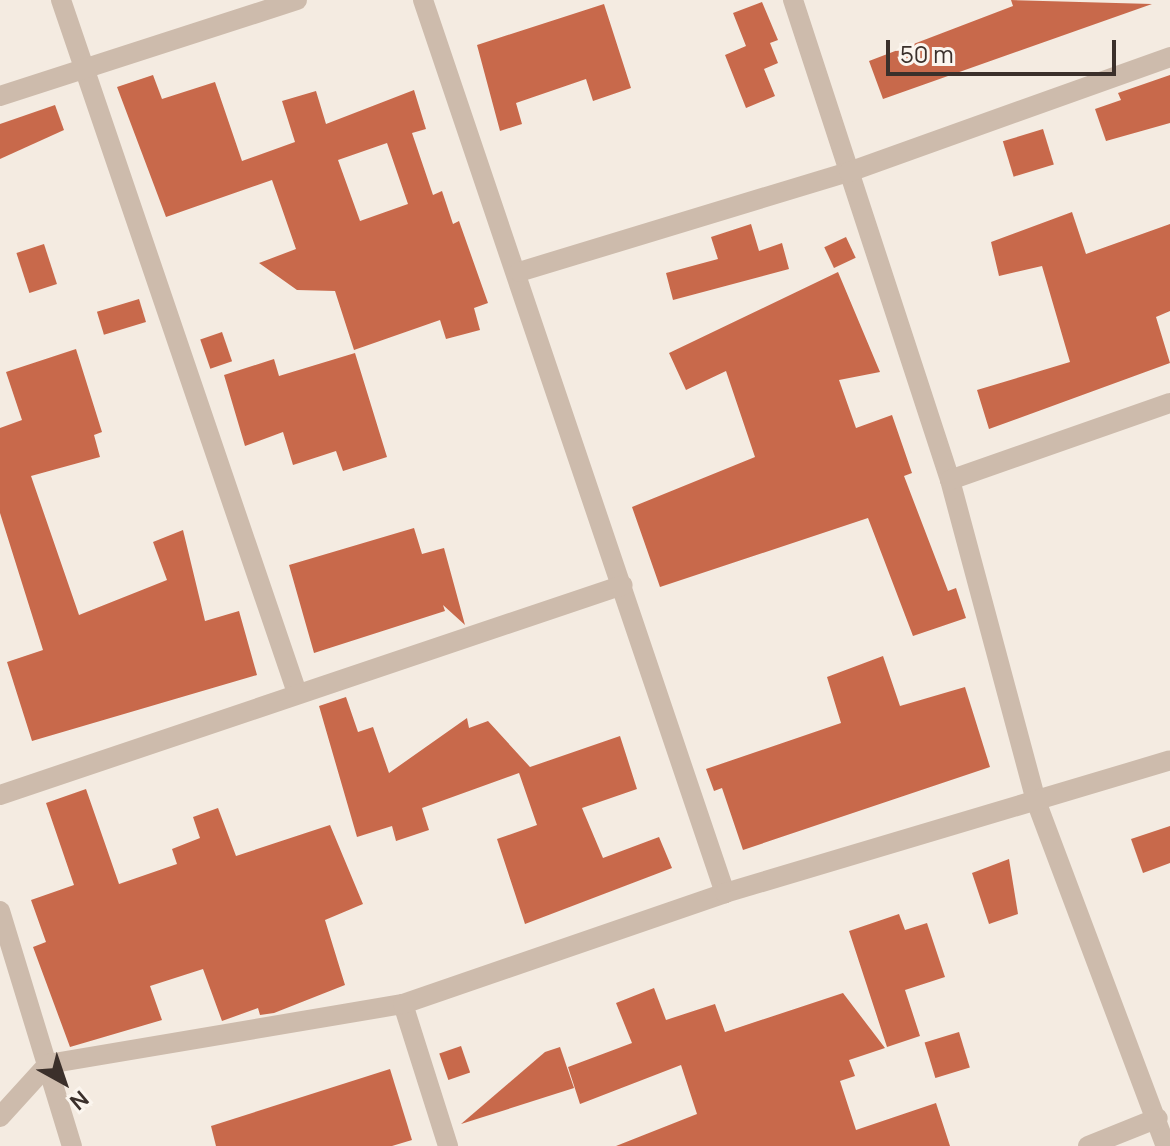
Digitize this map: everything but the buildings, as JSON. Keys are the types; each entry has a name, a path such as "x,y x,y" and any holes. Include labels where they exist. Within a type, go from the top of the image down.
{"street":[{"path":"61,0 296,690"},
{"path":"0,96 297,0"},
{"path":"423,0 519,272 725,893"},
{"path":"793,0 950,480 1036,801 1166,1146"},
{"path":"519,272 849,172 1170,57"},
{"path":"950,480 1170,403"},
{"path":"0,795 296,690 623,585"},
{"path":"0,1117 48,1064 403,1004 725,893 1170,760"},
{"path":"0,911 72,1146"},
{"path":"403,1004 448,1146"},
{"path":"1088,1146 1158,1118"}]}
